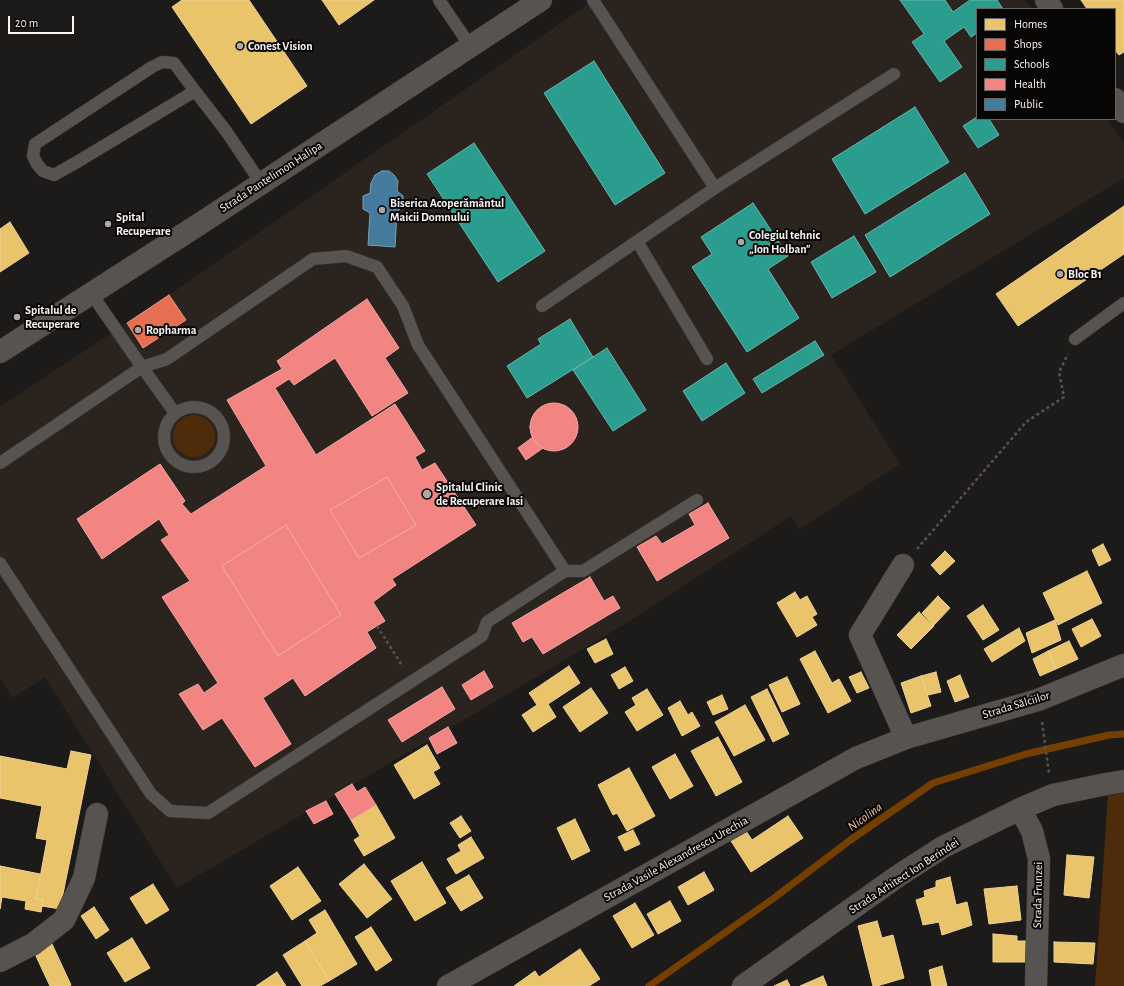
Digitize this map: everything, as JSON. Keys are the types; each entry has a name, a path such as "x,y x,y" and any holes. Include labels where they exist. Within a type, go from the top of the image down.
{"street":[{"name":"Strada Pantelimon Halipa","path":"0,352 471,47 541,0"},
{"path":"1116,100 1124,112"},
{"path":"903,565 860,635 906,738"},
{"name":"Strada Sălciilor","path":"906,738 1038,700 1124,665"},
{"name":"Strada Vasile Alexandrescu Urechia","path":"448,986 856,758 906,738"},
{"name":"Strada Arhitect Ion Berindei","path":"743,986 898,876 943,847 1020,809 1053,795 1124,781"},
{"name":"Strada Frunzei","path":"1020,809 1032,831 1039,859 1036,986"},
{"path":"0,961 33,944 64,920 84,878 97,814"}],"lane":[{"path":"439,0 471,47"},
{"path":"593,0 715,188"},
{"path":"195,91 54,175 43,171 33,156 35,144 152,67 162,62 174,62 226,130 261,183"},
{"path":"542,306 715,188 894,74"},
{"path":"637,241 707,359"},
{"path":"0,463 142,367 166,359 313,259 346,256 377,267 403,306 418,345 565,571"},
{"path":"91,294 175,413"},
{"path":"1075,339 1124,303"},
{"path":"194,406 204,408 214,413 221,421 224,431 224,441 221,452 214,460 207,465 196,467 186,466 176,461 168,452 164,442 164,432 168,422 175,413 184,408 194,406"},
{"path":"0,564 151,794 170,811 208,813 482,636 487,622 565,571 583,571 697,500"}],"path":[{"path":"903,565 1026,422 1064,397 1059,372 1075,339"},
{"path":"377,626 412,681"},
{"path":"1038,700 1053,795"}],"shaded area":[{"name":"Spitalul Clinic de Recuperare Iasi","path":"594,0 1025,0 1031,8 976,8 976,120 1108,120 1124,143 1124,178 831,355 900,464 800,529 791,516 623,625 177,888 45,677 13,698 0,679 0,407 169,295"},
{"path":"190,415 198,415 206,418 212,424 215,436 212,448 206,454 198,457 190,457 182,454 176,448 173,440 173,432 176,424 182,418"},
{"path":"1124,793 1124,986 1095,986 1108,795"}],"building: Homes":[{"name":"Conest Vision","path":"182,0 249,0 307,86 251,124 172,7"},
{"path":"322,0 374,0 339,25"},
{"path":"1081,0 1124,0 1124,52 1119,55 1116,51 1116,8 1086,8"},
{"name":"Bloc B1","path":"1124,206 1124,254 1018,326 996,294"},
{"path":"10,222 29,253 0,272 0,229"},
{"path":"1103,544 1111,560 1099,566 1092,550"},
{"path":"945,551 955,561 940,575 931,565"},
{"path":"1087,571 1102,603 1058,625 1043,593"},
{"path":"795,592 800,600 807,596 817,614 812,617 817,625 797,637 777,603"},
{"path":"938,596 950,608 934,625 922,613"},
{"path":"983,605 999,630 983,640 967,616"},
{"path":"919,612 934,626 911,649 897,635"},
{"path":"1092,619 1101,636 1081,647 1072,629"},
{"path":"1055,620 1061,640 1032,653 1026,633"},
{"path":"1019,628 1025,641 992,662 984,649"},
{"path":"606,639 613,654 595,663 587,649"},
{"path":"1069,641 1078,659 1056,669 1048,651"},
{"path":"815,651 832,683 839,679 851,701 828,713 800,659"},
{"path":"1048,651 1056,669 1040,676 1033,659"},
{"path":"569,666 580,683 548,704 556,717 533,732 522,715 537,705 529,693"},
{"path":"625,667 633,681 619,689 611,675"},
{"path":"861,672 869,688 857,693 849,677"},
{"path":"936,672 941,692 928,695 921,676"},
{"path":"960,675 969,697 955,702 947,681"},
{"path":"921,676 931,706 911,713 901,683"},
{"path":"787,677 800,704 782,712 769,685"},
{"path":"591,688 608,713 580,732 563,707"},
{"path":"647,689 663,715 637,731 625,712 636,705 632,698"},
{"path":"767,689 789,734 773,742 751,697"},
{"path":"722,695 728,709 713,715 707,702"},
{"path":"680,701 688,715 692,712 700,726 682,736 668,708"},
{"path":"745,705 765,740 734,756 715,722"},
{"path":"718,737 742,782 716,796 691,751"},
{"path":"427,745 440,768 433,772 440,784 414,799 394,765"},
{"path":"71,751 91,755 60,909 42,906 43,900 36,899 47,840 36,838 42,806 0,798 0,756 67,769"},
{"path":"675,754 693,786 670,799 652,767"},
{"path":"629,768 655,816 627,831 617,813 613,815 598,785"},
{"path":"376,805 395,838 364,856 354,840 360,836 351,820"},
{"path":"461,816 471,831 460,838 450,823"},
{"path":"788,816 803,838 751,872 731,841 746,831 752,840"},
{"path":"575,819 590,851 572,860 557,828"},
{"path":"633,830 640,844 625,851 618,837"},
{"path":"471,837 484,858 456,874 447,859 461,851 458,845"},
{"path":"1067,855 1094,857 1089,898 1064,895"},
{"path":"422,862 446,903 415,921 391,881"},
{"path":"364,864 392,899 367,918 339,884"},
{"path":"0,866 40,874 36,899 43,900 41,912 25,909 26,901 2,897 0,909"},
{"path":"298,867 321,901 292,920 270,886"},
{"path":"704,872 714,890 688,905 678,887"},
{"path":"469,875 483,898 461,911 446,888"},
{"path":"950,877 956,905 967,902 972,925 942,935 939,922 923,925 916,900 925,897 924,891 936,887 936,881"},
{"path":"153,884 169,910 146,924 130,898"},
{"path":"1017,886 1021,920 989,924 984,889"},
{"path":"670,901 681,921 658,934 647,914"},
{"path":"635,903 654,935 632,948 613,916"},
{"path":"94,907 109,930 96,939 81,916"},
{"path":"325,910 357,964 329,981 305,941 317,933 309,920"},
{"path":"877,921 882,938 893,935 904,978 873,986 858,926"},
{"path":"371,927 392,960 376,971 355,937"},
{"path":"993,934 1017,936 1017,941 1031,941 1030,962 993,962"},
{"path":"132,938 150,968 125,982 107,953"},
{"path":"305,941 329,981 320,986 302,986 283,955"},
{"path":"1054,942 1095,943 1093,964 1054,962"},
{"path":"52,944 71,985 69,986 50,986 35,954"},
{"path":"580,949 600,979 589,986 514,986 535,971 539,977"},
{"path":"942,966 947,986 932,986 929,970"},
{"path":"277,972 286,986 256,986"},
{"path":"823,976 827,986 800,986"},
{"path":"787,980 790,986 774,986"}],"building: Shops":[{"path":"169,295 186,320 143,348 127,323"}],"building: Schools":[{"path":"900,0 945,0 953,12 970,0 997,0 1002,8 976,8 976,34 971,37 964,27 944,41 962,67 940,82 912,42 924,34"},
{"path":"594,61 665,173 615,205 544,93"},
{"path":"915,107 949,162 865,214 832,159"},
{"path":"976,118 976,120 990,120 999,135 978,148 963,126"},
{"path":"474,143 545,251 498,282 427,174"},
{"path":"965,173 990,214 890,277 865,235"},
{"path":"753,203 788,256 768,269 799,318 747,352 692,267 712,254 701,237"},
{"path":"854,236 876,272 832,298 811,262"},
{"path":"570,319 593,357 527,398 507,366 541,344 538,339"},
{"path":"815,341 824,355 762,393 753,379"},
{"path":"607,348 646,410 613,431 573,370"},
{"path":"726,363 745,393 702,421 683,391"}],"building: Health":[{"path":"367,299 399,348 385,358 408,393 372,416 335,358 294,385 289,379 275,388 316,455 395,404 425,451 415,457 422,470 435,463 476,525 392,579 396,585 373,602 385,621 367,632 376,648 305,696 293,678 263,698 291,744 255,767 222,718 203,730 179,694 198,684 204,693 218,683 162,597 190,581 161,540 169,535 159,519 102,559 77,519 160,464 185,501 182,504 191,514 266,466 227,400 282,369 277,361","holes":["387,477 416,525 359,558 330,510","286,525 341,615 278,656 222,566"]},
{"path":"549,403 559,403 571,410 578,422 578,432 571,444 559,451 549,451 541,447 534,440 530,432 530,422 534,414 541,407"},
{"path":"533,437 535,442 543,448 526,460 518,448"},
{"path":"387,477 416,525 359,558 330,510"},
{"path":"708,503 729,538 657,581 637,547 656,536 662,544 695,525 689,514"},
{"path":"286,525 341,615 278,656 222,566"},
{"path":"590,577 604,601 613,596 620,608 543,654 532,637 523,642 512,623"},
{"path":"484,671 493,687 471,700 462,685"},
{"path":"442,687 455,709 402,742 388,720"},
{"path":"448,727 457,743 437,754 429,738"},
{"path":"352,784 357,792 365,787 376,805 351,820 335,794"},
{"path":"326,801 333,814 314,824 306,811"}],"building: Public":[{"name":"Biserica Acoperământul Maicii Domnului","path":"382,171 389,171 394,175 398,181 397,191 403,196 403,206 397,212 395,247 368,245 370,213 363,209 363,196 370,193 371,183 375,175"}],"waterway":[{"name":"Nicolina","path":"649,986 774,898 849,841 933,783 1026,754 1109,735 1124,734"}],"place":[{"name":"Conest Vision","path":"240,46"},
{"name":"Biserica Acoperământul Maicii Domnului","path":"382,210"},
{"name":"Spital Recuperare","path":"108,224"},
{"name":"Colegiul tehnic „Ion Holban”","path":"741,242"},
{"name":"Bloc B1","path":"1060,274"},
{"name":"Spitalul de Recuperare","path":"17,317"},
{"name":"Ropharma","path":"138,330"},
{"name":"Spitalul Clinic de Recuperare Iasi","path":"427,494"}]}
